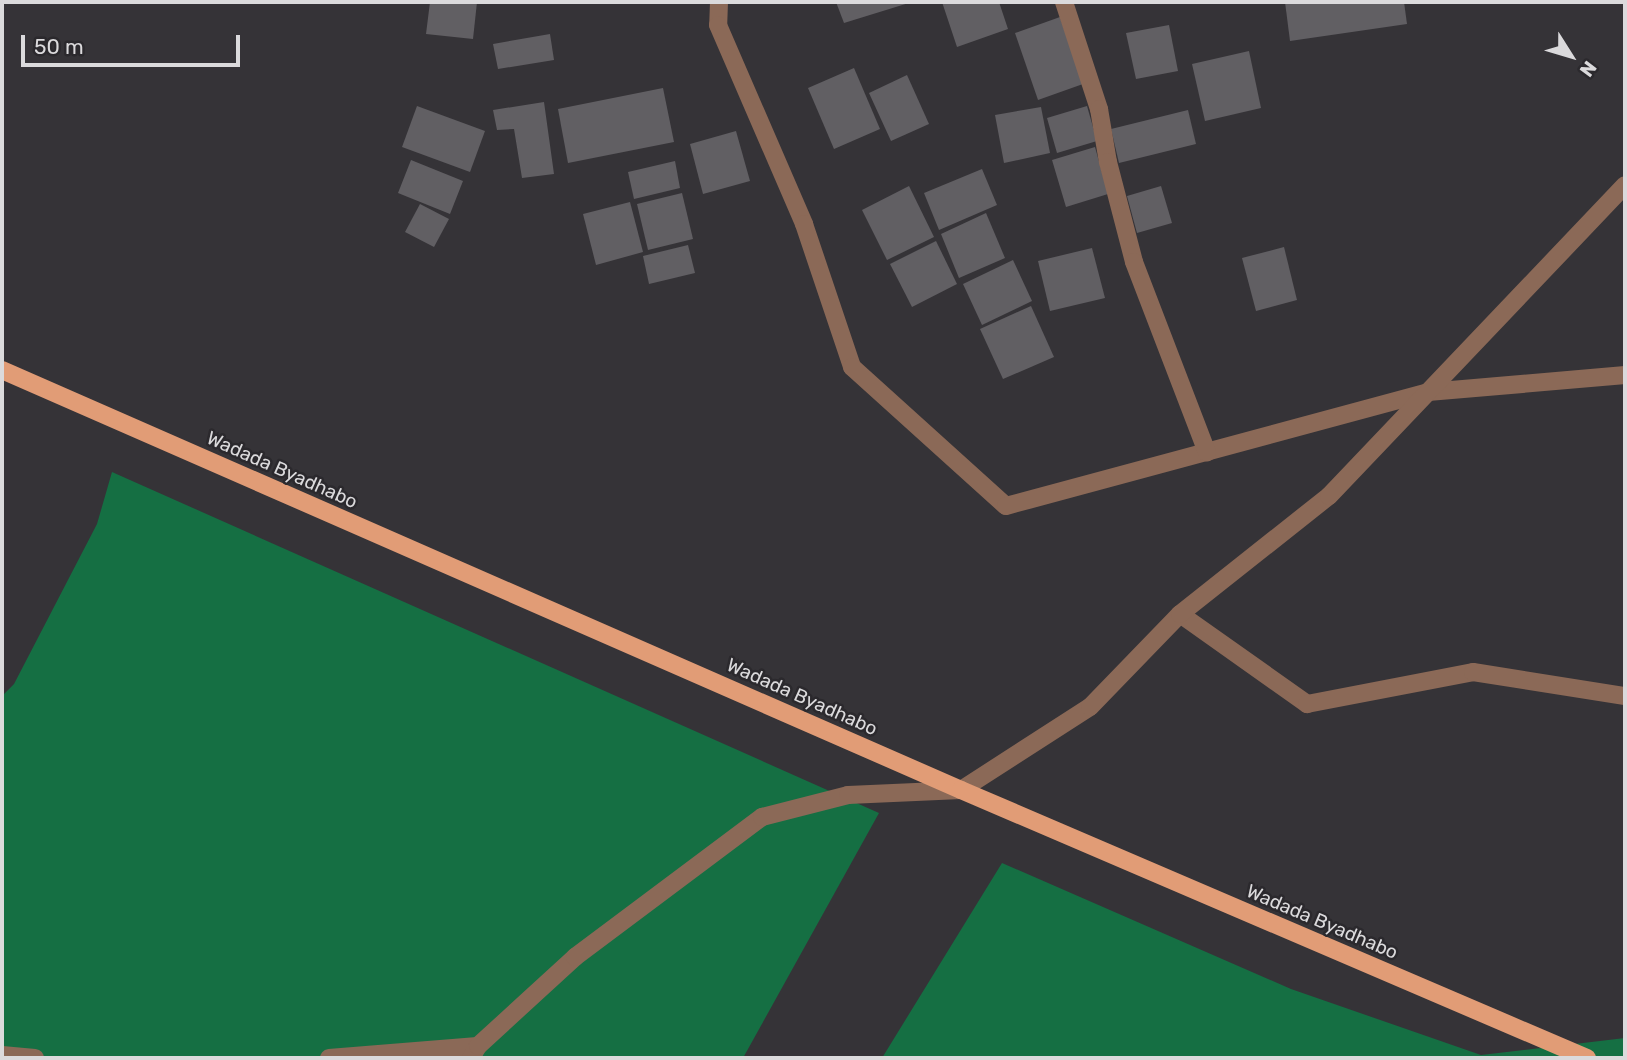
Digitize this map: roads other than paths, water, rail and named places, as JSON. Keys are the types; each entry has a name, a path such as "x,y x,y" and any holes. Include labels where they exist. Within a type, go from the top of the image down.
{"main road":[{"name":"Wadada Byadhabo","path":"2,370 961,790 1587,1058"}],"street":[{"path":"719,2 718,25 804,224 852,367 1006,506 1428,392 1625,375"},
{"path":"1063,2 1099,108 1108,162 1135,262 1208,452"},
{"path":"329,1058 475,1052 575,957 762,817 848,795 961,790 1090,707 1180,614 1329,496 1625,185"},
{"path":"1180,614 1307,704 1473,672 1625,696"},
{"path":"2,1055 35,1058"}]}
